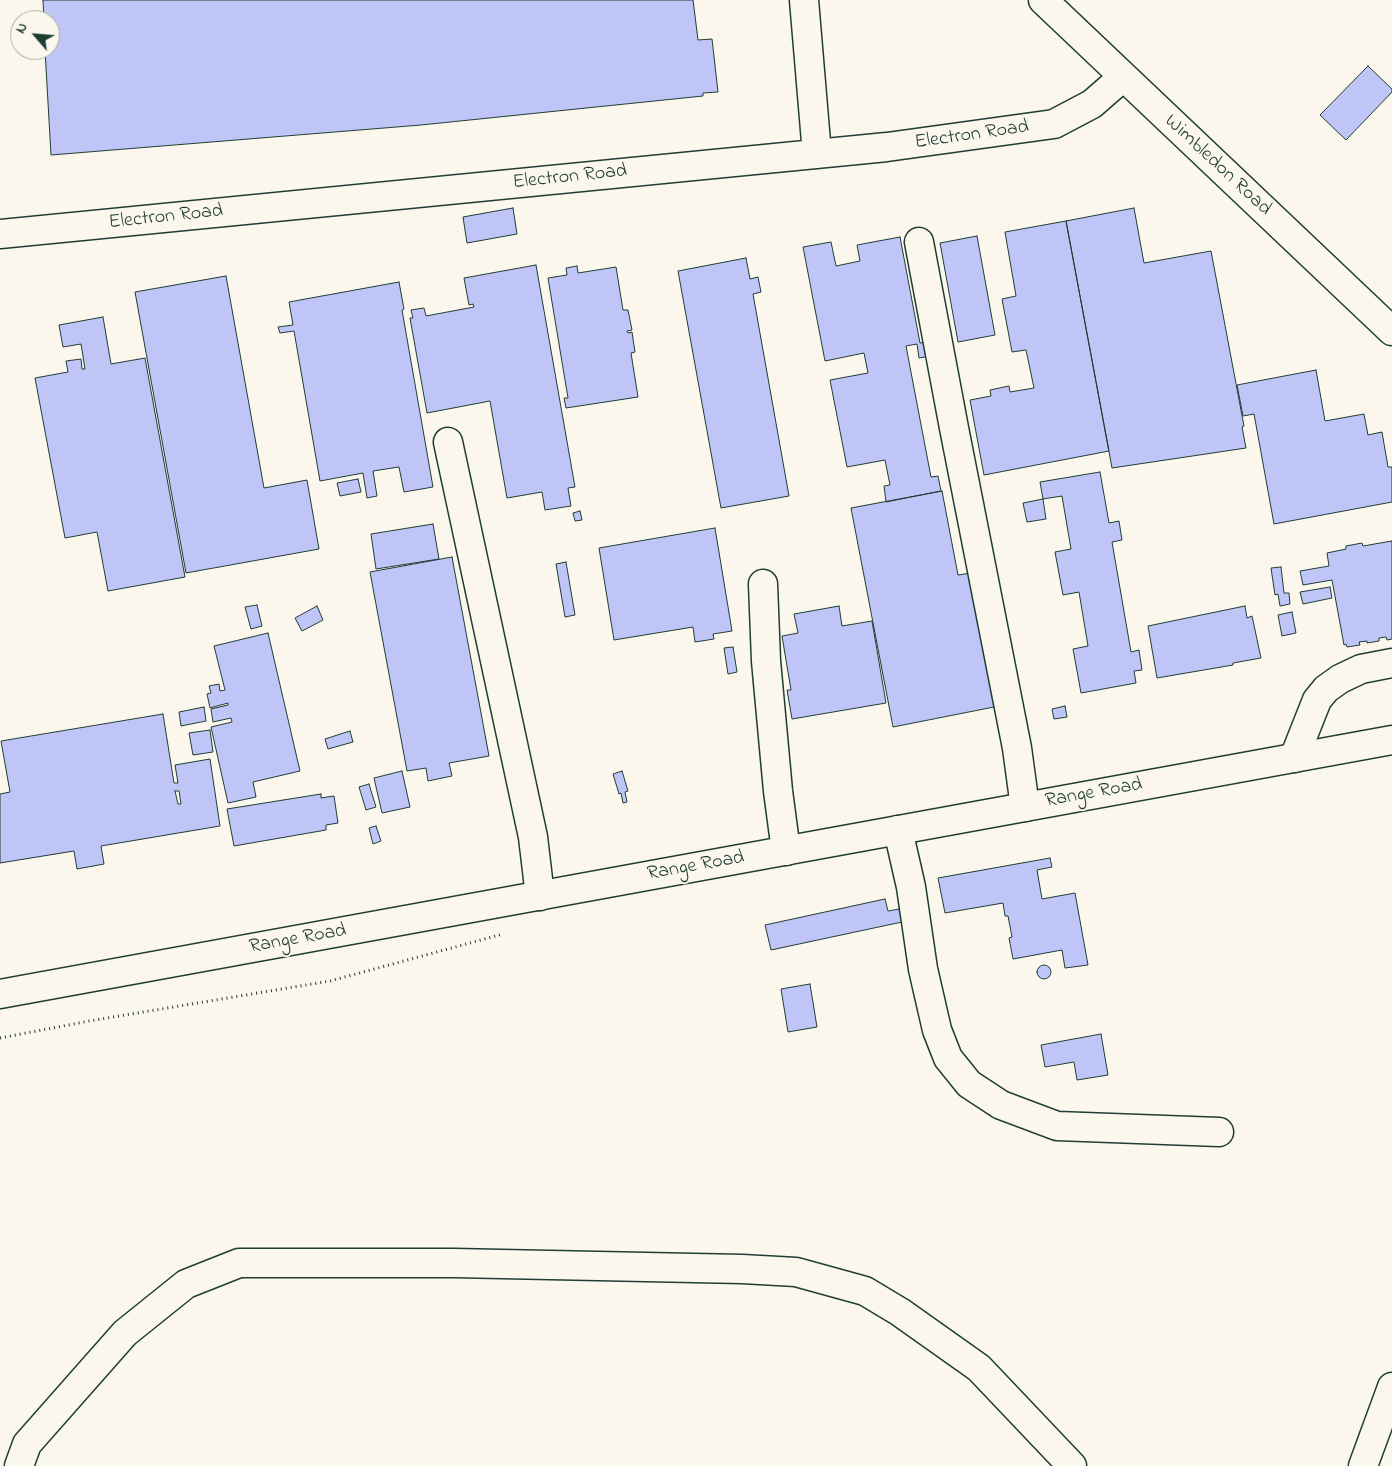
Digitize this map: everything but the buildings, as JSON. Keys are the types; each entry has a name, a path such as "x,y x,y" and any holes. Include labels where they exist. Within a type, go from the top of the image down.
{"street":[{"path":"804,0 816,154"},
{"name":"Wimbledon Road","path":"1043,0 1392,331"},
{"name":"Electron Road","path":"0,234 897,146 1054,124 1092,104 1123,77"},
{"path":"919,242 1017,748 1025,807"},
{"path":"448,442 533,838 540,896"},
{"path":"763,584 767,680 786,851"},
{"path":"1294,758 1317,700 1326,689 1340,679 1361,669 1392,663"},
{"name":"Range Road","path":"0,994 1392,740"},
{"path":"898,830 911,887 923,969 937,1030 948,1058 969,1084 1001,1105 1057,1126 1219,1132"},
{"path":"19,1466 28,1444 125,1333 186,1284 239,1263 454,1262 796,1272 865,1291 900,1312 979,1368 1072,1466"},
{"path":"1363,1466 1392,1388"}]}
